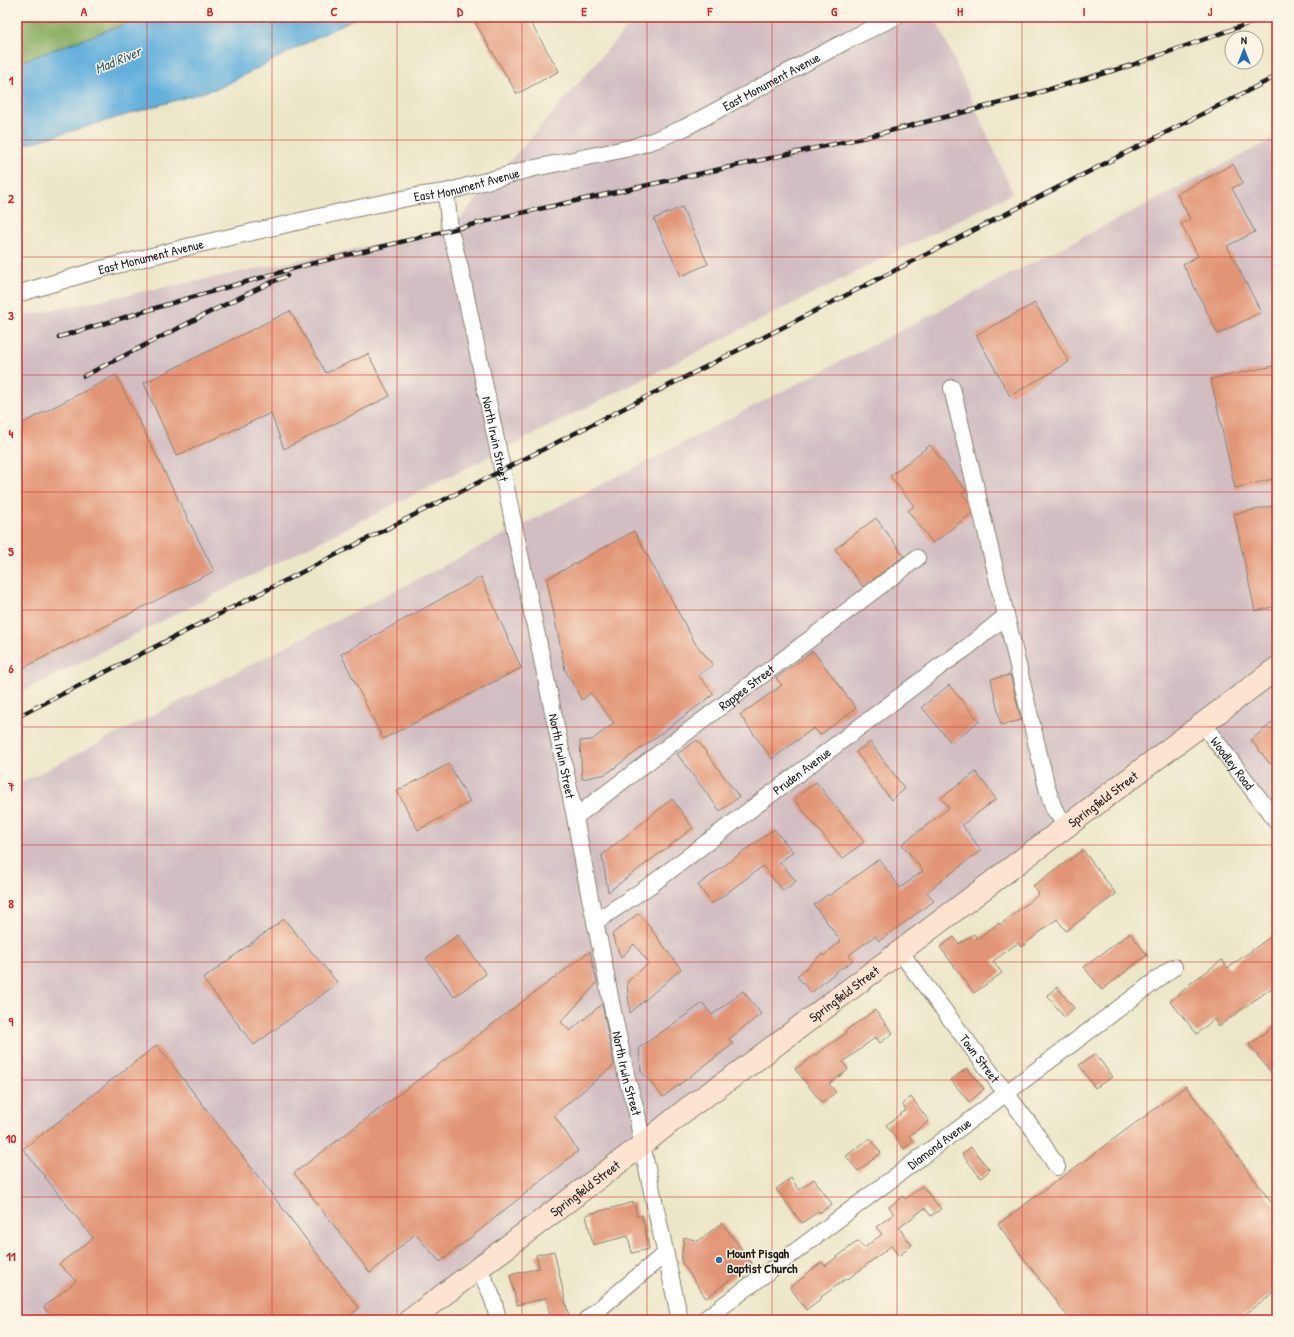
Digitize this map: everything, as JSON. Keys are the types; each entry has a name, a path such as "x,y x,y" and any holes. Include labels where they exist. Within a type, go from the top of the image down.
{"main road":[{"name":"Springfield Street","path":"410,1320 642,1145 688,1108 741,1071 1277,668"}],"street":[{"name":"East Monument Avenue","path":"17,294 101,269 191,246 349,210 417,196 446,192 530,169 630,148 684,128 848,40 895,17"},
{"name":"North Irwin Street","path":"446,192 450,230 575,817 627,1079 637,1114 642,1145 680,1320"},
{"path":"952,388 1047,788 1054,809 1067,826"},
{"name":"Rappee Street","path":"575,817 917,558"},
{"name":"Pruden Avenue","path":"595,922 652,884 939,667 965,649 1006,616"},
{"name":"Woodley Road","path":"1203,724 1277,822"},
{"name":"Town Street","path":"900,952 1033,1129 1057,1167"},
{"name":"Diamond Avenue","path":"704,1320 1174,968"},
{"path":"586,1320 665,1255"},
{"path":"478,1269 488,1286 495,1304 498,1320"}],"shaded area":[{"path":"636,17 935,17 1013,193 17,694 17,317 450,230"},
{"path":"1277,137 1277,812 1203,724 394,1320 17,1320 17,785"}],"green space":[{"path":"17,17 145,17 17,63"}],"water":[{"name":"Mad River","path":"145,17 357,17 221,87 17,147 17,63"}],"building":[{"path":"472,17 527,17 559,71 517,94"},
{"path":"1233,164 1243,183 1232,188 1255,232 1227,246 1261,312 1218,334 1183,264 1198,256 1181,224 1190,219 1177,194"},
{"path":"682,207 708,264 681,276 654,219"},
{"path":"1035,303 1069,362 1010,396 976,335"},
{"path":"290,311 326,373 368,354 390,396 284,449 271,413 176,456 144,383"},
{"path":"1274,366 1277,381 1277,478 1235,488 1211,379"},
{"path":"116,375 214,571 17,671 17,426"},
{"path":"930,445 966,491 962,494 970,503 972,513 933,543 908,511 914,506 890,476"},
{"path":"1277,505 1277,606 1255,611 1234,514"},
{"path":"876,518 904,556 863,587 835,549"},
{"path":"634,531 695,643 713,665 698,675 714,694 606,774 582,779 580,741 592,740 614,723 591,693 582,700 565,670 547,579"},
{"path":"481,577 521,668 383,739 341,654"},
{"path":"813,651 856,708 820,735 814,728 772,759 740,715 782,685 776,678"},
{"path":"1010,675 1021,720 1001,725 991,679"},
{"path":"949,685 979,721 951,743 922,707"},
{"path":"1277,719 1277,758 1270,764 1251,740"},
{"path":"697,740 739,797 720,811 677,754"},
{"path":"870,742 905,789 891,800 856,752"},
{"path":"449,764 470,802 418,830 397,791"},
{"path":"976,772 996,799 962,825 981,850 927,892 934,901 879,941 875,936 849,955 853,960 843,968 842,967 811,993 797,976 822,954 823,956 841,941 814,905 828,894 829,896 879,859 900,888 923,871 902,844 949,808 941,798"},
{"path":"816,782 864,842 842,859 794,799"},
{"path":"672,799 693,828 608,892 602,855"},
{"path":"774,829 793,852 780,862 796,881 783,891 763,866 712,904 698,885"},
{"path":"1083,850 1116,894 1066,931 1057,919 1021,947 1018,943 993,961 1002,973 974,993 940,947 954,937 959,944 974,934 977,939 999,923 1000,925 1039,894 1033,886"},
{"path":"639,913 681,969 630,1013 627,982 649,963 634,944 621,958 612,934"},
{"path":"284,919 338,983 254,1045 203,979"},
{"path":"1277,932 1277,984 1219,1026 1214,1019 1197,1034 1170,1001 1189,986 1188,985 1222,960 1228,968"},
{"path":"1130,933 1147,955 1102,990 1084,967"},
{"path":"458,935 486,974 454,997 426,958"},
{"path":"590,951 597,983 561,1022 570,1031 602,1004 614,1065 554,1115 578,1151 440,1262 415,1234 370,1273 294,1173"},
{"path":"1057,987 1074,1008 1064,1017 1047,995"},
{"path":"743,991 761,1014 729,1039 733,1044 663,1097 641,1071 639,1048 703,1003 712,1015"},
{"path":"875,1010 893,1033 880,1043 876,1037 843,1062 848,1070 829,1084 836,1092 822,1103 795,1069 846,1033 845,1031"},
{"path":"1277,1023 1277,1080 1249,1045"},
{"path":"157,1045 359,1308 345,1320 53,1320 44,1307 76,1281 59,1264 93,1238 23,1149"},
{"path":"1096,1054 1112,1077 1095,1088 1079,1065"},
{"path":"967,1068 984,1089 969,1102 951,1080"},
{"path":"1186,1086 1277,1210 1277,1290 1237,1320 1070,1320 998,1224"},
{"path":"911,1097 929,1121 909,1136 914,1141 904,1149 886,1125 906,1110 902,1104"},
{"path":"870,1138 881,1153 858,1171 846,1156"},
{"path":"971,1147 990,1170 981,1178 962,1154"},
{"path":"791,1178 799,1190 814,1179 832,1204 802,1223 776,1189"},
{"path":"922,1186 941,1209 931,1216 925,1208 899,1228 912,1245 899,1256 891,1246 848,1279 847,1278 821,1297 822,1298 806,1310 790,1287 822,1262 825,1266 858,1241 864,1248 882,1234 876,1227 894,1214 889,1207 903,1196 905,1199"},
{"path":"634,1202 637,1216 642,1215 649,1249 632,1253 628,1236 593,1245 586,1215"},
{"path":"722,1223 752,1263 706,1298 681,1261 684,1237 698,1241"},
{"path":"554,1251 569,1317 551,1320 546,1298 517,1305 510,1275 539,1268 536,1255"}],"railway":[{"path":"59,337 306,265 512,215 866,137 1016,99 1132,65 1267,17"},
{"path":"17,717 1277,76"},
{"path":"84,376 212,311 287,276"}],"place":[{"name":"Mount Pisgah Baptist Church","path":"719,1260"}]}
